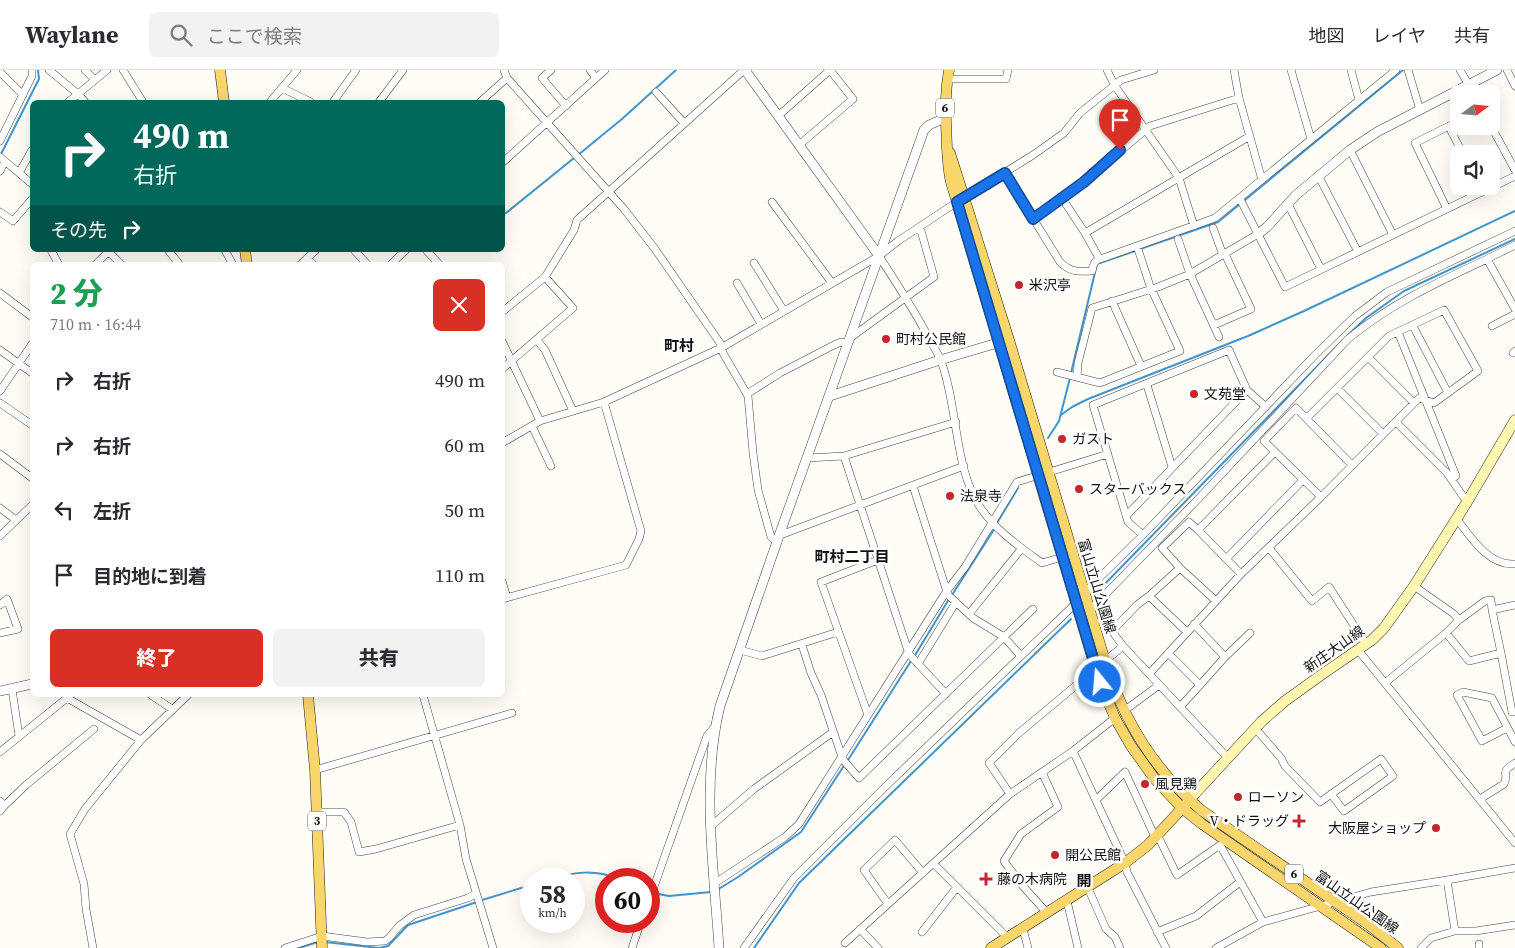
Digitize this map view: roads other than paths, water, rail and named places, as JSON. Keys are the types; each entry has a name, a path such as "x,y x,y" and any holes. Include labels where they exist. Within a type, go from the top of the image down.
{"main road":[{"path":"220,70 224,100"},
{"name":"富山立山公園線","path":"948,75 945,118 947,146 960,200 1068,555 1084,593 1112,686 1124,711 1143,745 1202,824 1381,948"},
{"name":"新庄大山線","path":"1186,804 1255,728 1285,701 1362,647 1384,628 1414,586 1467,502 1515,420"},
{"name":"富山立山公園線","path":"1068,555 1076,602 1104,692 1115,718 1147,769 1186,804 1201,810 1368,925 1398,948"},
{"name":"3","path":"308,697 315,770 322,948"},
{"path":"991,948 1125,863 1156,836 1186,804"}],"street":[{"path":"0,142 32,76 32,70"},
{"path":"49,70 83,100"},
{"path":"85,70 94,80"},
{"path":"70,100 107,70"},
{"path":"123,70 142,100"},
{"path":"335,100 356,70"},
{"path":"380,100 403,70"},
{"path":"504,70 507,78 608,191 655,249 720,343 747,394 758,490 771,537 779,538"},
{"path":"551,70 542,78 566,106"},
{"path":"590,70 596,78"},
{"path":"505,160 605,70"},
{"path":"505,310 545,277 574,230 577,220 744,70 880,256 940,360 950,388 964,466 972,493 981,508 992,521 1042,563 1068,555"},
{"path":"778,116 830,70 853,99 799,145"},
{"path":"948,75 1006,79 1008,70"},
{"path":"1107,70 1115,86 1179,178 1194,226"},
{"path":"505,441 540,421 590,408 721,348 880,256 898,241 960,200 1034,156 1064,133 1080,113 1121,80 1154,70"},
{"path":"1234,70 1239,98 1262,180"},
{"path":"1291,70 1312,140"},
{"path":"1351,70 1359,100"},
{"path":"1005,173 1060,262 1066,268 1076,272 1092,271 1094,263 1099,258 1215,218 1396,70"},
{"path":"1408,70 1420,110"},
{"path":"1460,70 1469,84"},
{"path":"1077,377 1078,362 1092,308 1152,289 1190,274 1258,234 1318,175 1377,132 1497,70"},
{"path":"1507,70 1515,86"},
{"path":"272,100 293,72"},
{"path":"1,76 23,94"},
{"path":"482,100 507,78"},
{"path":"282,88 307,100"},
{"path":"656,92 684,122"},
{"path":"1033,219 1084,182 1144,129 1239,98"},
{"path":"719,948 711,826 710,772 715,726 720,706 924,130 945,118"},
{"path":"1446,209 1415,144 1449,127 1458,145"},
{"path":"1496,135 1515,170"},
{"path":"1085,233 1250,136"},
{"path":"1350,150 1393,235"},
{"path":"19,173 30,154"},
{"path":"0,170 3,159 30,182"},
{"path":"1318,175 1358,252"},
{"path":"1500,182 1515,176"},
{"path":"1240,199 1285,287 1446,209 1470,195"},
{"path":"1062,198 1099,258"},
{"path":"0,212 13,221 30,201"},
{"path":"772,202 832,283"},
{"path":"1288,204 1321,269"},
{"path":"747,394 780,373 841,342 849,341 934,277 920,227"},
{"path":"1214,228 1224,254 1251,309 1214,325"},
{"path":"744,948 794,878 1143,536 1315,355 1355,316 1387,292 1515,231"},
{"path":"1178,239 1190,274 1218,337"},
{"path":"1094,606 1202,495 1348,339 1368,322 1419,291 1515,245"},
{"path":"1057,372 1100,383 1180,351 1152,289 1137,246"},
{"path":"98,262 107,252"},
{"path":"109,252 119,262"},
{"path":"170,252 178,262"},
{"path":"303,262 314,252"},
{"path":"356,252 365,262"},
{"path":"393,262 404,252"},
{"path":"428,252 437,262"},
{"path":"308,258 311,262"},
{"path":"1487,259 1515,309"},
{"path":"754,263 784,311"},
{"path":"505,367 573,308 545,277"},
{"path":"737,283 761,324"},
{"path":"0,294 30,316"},
{"path":"1112,302 1141,366"},
{"path":"1149,674 1241,574 1419,398 1434,403 1478,371 1444,310 1389,336 1307,418"},
{"path":"1492,326 1515,314"},
{"path":"1413,326 1448,393"},
{"path":"1398,332 1456,476 1452,479"},
{"path":"537,340 545,350 573,411"},
{"path":"830,396 1004,341"},
{"path":"505,346 540,421"},
{"path":"0,391 30,347"},
{"path":"0,350 30,371"},
{"path":"1143,536 1128,522 1093,405 1147,385 1229,350 1247,390 1266,407"},
{"path":"1368,357 1414,403"},
{"path":"1147,385 1172,467"},
{"path":"1337,388 1383,434"},
{"path":"1127,515 1247,390"},
{"path":"505,598 626,565 641,531 604,402"},
{"path":"0,404 30,424"},
{"path":"1321,497 1264,440 1296,408 1352,465"},
{"path":"808,458 844,456 956,422"},
{"path":"1396,422 1452,479 1467,502"},
{"path":"532,426 551,466"},
{"path":"1198,530 1275,452"},
{"path":"0,454 30,476"},
{"path":"715,883 785,837 799,824 1017,482 1108,454"},
{"path":"844,456 909,654 946,694"},
{"path":"779,538 783,534 964,466"},
{"path":"1226,559 1303,480"},
{"path":"913,486 946,592 969,614 1004,637 1021,656"},
{"path":"0,536 30,507"},
{"path":"0,508 16,520"},
{"path":"1456,518 1481,550 1496,560 1515,564"},
{"path":"1216,601 1180,568 1162,548 1189,522 1241,574"},
{"path":"969,614 1022,548"},
{"path":"1269,548 1312,602 1329,587 1362,647 1385,683 1515,842"},
{"path":"868,715 820,582 878,560"},
{"path":"1112,631 1180,568"},
{"path":"1414,586 1454,614 1459,620"},
{"path":"1149,596 1187,632"},
{"path":"0,605 6,599 18,628 0,633"},
{"path":"1385,683 1459,620 1485,601 1491,600 1512,712 1515,712"},
{"path":"918,664 956,602"},
{"path":"1492,610 1515,605"},
{"path":"802,645 844,762 859,778 1033,609"},
{"path":"1102,620 1123,646 1228,758"},
{"path":"1194,624 1225,657"},
{"path":"740,650 762,656 802,645 838,632"},
{"path":"1446,632 1468,661 1501,653"},
{"path":"1180,707 1225,657 1250,633"},
{"path":"1010,794 989,763 1019,732 1123,646"},
{"path":"1168,653 1200,685"},
{"path":"0,691 30,684"},
{"path":"1124,711 1159,685"},
{"path":"12,689 19,736"},
{"path":"1507,728 1482,741 1457,695 1463,692 1492,698 1515,742"},
{"path":"0,752 66,697 140,740"},
{"path":"154,697 172,709"},
{"path":"93,948 86,909 84,884 70,834 85,809 140,740 186,697"},
{"path":"424,697 460,825 466,859 493,948"},
{"path":"315,770 512,713"},
{"path":"845,943 1010,794 1073,751 1115,718"},
{"path":"660,869 706,736 715,726"},
{"path":"1255,728 1285,766 1320,802 1331,794 1381,759 1393,776 1344,811 1331,794"},
{"path":"1,806 94,729"},
{"path":"711,826 754,789 833,732"},
{"path":"1073,751 1125,863 1127,872 1166,948"},
{"path":"1480,799 1504,784 1506,769 1515,763"},
{"path":"1042,772 1058,807 1021,834 1004,861 1020,884 1047,913"},
{"path":"1096,800 1125,772 1177,876 1220,846 1262,922"},
{"path":"317,812 344,812 351,822 359,852 460,825"},
{"path":"888,904 864,870 894,840 923,873"},
{"path":"934,864 1008,938"},
{"path":"1216,948 1262,922 1371,892 1515,868"},
{"path":"1447,880 1455,931"},
{"path":"1158,932 1196,916 1240,882"},
{"path":"922,932 957,887"},
{"path":"1088,888 1106,929 1115,937 1120,948"},
{"path":"285,948 322,936 367,942 384,941 390,938 399,926 414,915 476,894"},
{"path":"1066,901 1078,948"},
{"path":"1421,948 1431,938 1455,931 1476,931 1515,925"},
{"path":"860,929 878,948"},
{"path":"1023,929 1028,948"},
{"path":"632,948 637,933"}],"waterway":[{"path":"1,154 39,79 38,70"},
{"path":"578,155 622,119 676,70"},
{"path":"1140,249 1218,222 1403,70"},
{"path":"506,213 574,158"},
{"path":"1061,415 1088,399 1248,336 1304,311 1515,211"},
{"path":"1348,335 1366,318 1404,291 1515,239"},
{"path":"1071,373 1097,264 1135,251"},
{"path":"1095,594 1343,340"},
{"path":"1048,438 1059,421 1070,378"},
{"path":"997,523 1018,488"},
{"path":"952,595 995,528"},
{"path":"914,657 949,599"},
{"path":"754,948 799,883 1071,619"},
{"path":"848,760 911,661"},
{"path":"717,890 801,832 845,764"},
{"path":"585,873 595,873"},
{"path":"482,900 520,888"},
{"path":"660,894 669,896 711,892"},
{"path":"325,942 379,948 388,946 408,925 477,902"},
{"path":"299,948 318,942"}],"place":[{"name":"米沢亭","path":"1019,285"},
{"name":"町村公民館","path":"886,339"},
{"name":"文苑堂","path":"1194,394"},
{"name":"ガスト","path":"1062,439"},
{"name":"スターバックス","path":"1079,489"},
{"name":"法泉寺","path":"950,496"},
{"name":"風見鶏","path":"1145,784"},
{"name":"ローソン","path":"1238,797"},
{"name":"V・ドラッグ","path":"1299,821"},
{"name":"大阪屋ショップ","path":"1436,828"},
{"name":"開公民館","path":"1055,855"},
{"name":"藤の木病院","path":"986,879"}],"district":[{"name":"町村","path":"679,345"},
{"name":"町村二丁目","path":"852,556"},
{"name":"開","path":"1084,880"}]}
